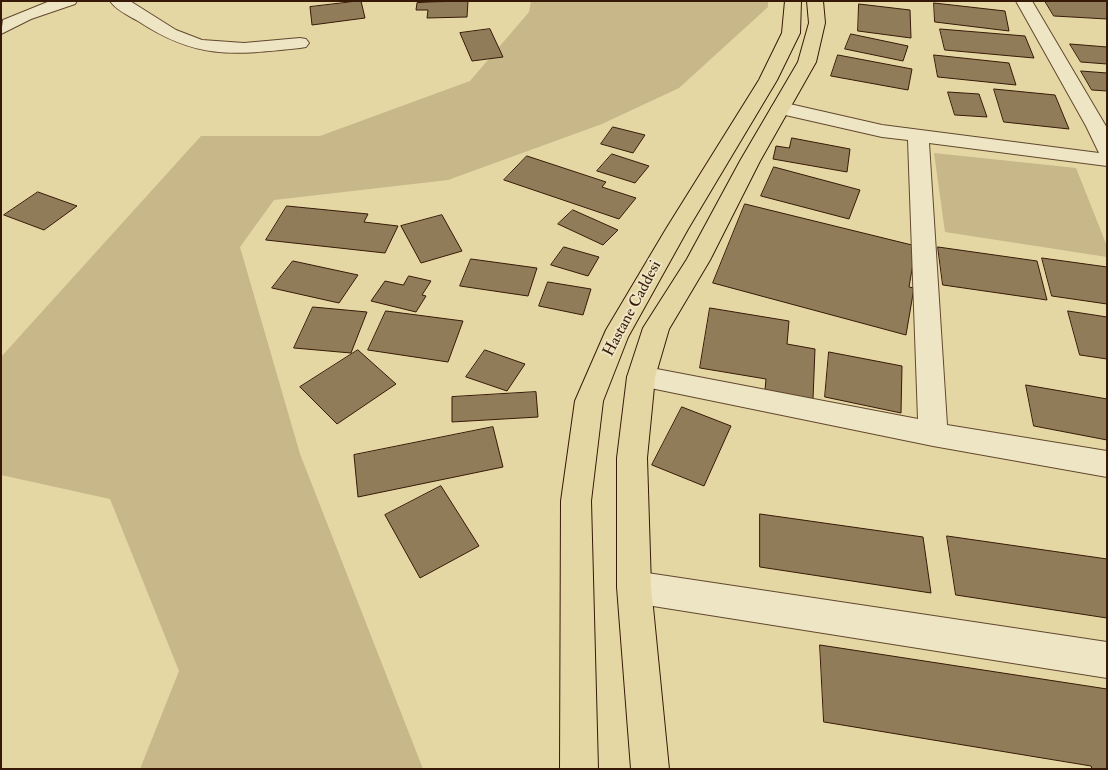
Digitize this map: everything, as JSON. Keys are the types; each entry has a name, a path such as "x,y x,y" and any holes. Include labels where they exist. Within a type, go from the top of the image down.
{"main road":[{"name":"Hastane Caddesi","path":"579,769 576,501 589,401 615,337 677,229 768,80 791,33 793,1"},
{"name":"Hastane Caddesi","path":"650,769 634,587 632,458 641,377 656,328 698,260 750,160 807,62 816,24 815,1"}],"street":[{"path":"1,29 11,21 34,11 69,1"},
{"path":"118,1 178,37 197,44 236,48 300,43"},
{"path":"1024,1 1096,126 1107,150"},
{"path":"781,108 882,131 1107,160"},
{"path":"918,136 933,434"},
{"path":"641,377 933,434 1107,464"},
{"path":"634,587 1107,660"}],"shaded area":[{"path":"531,1 768,1 768,7 679,88 602,124 448,180 274,200 240,247 300,454 423,769 140,769 179,671 110,499 1,475 1,357 201,136 320,136 470,81 529,12"},
{"path":"934,153 1076,168 1107,246 1107,257 945,232"}],"building":[{"path":"361,1 365,18 312,25 310,7"},
{"path":"468,1 467,17 427,18 428,10 416,10 417,3"},
{"path":"1045,1 1107,1 1107,19 1054,16"},
{"path":"934,3 1005,11 1009,31 935,22"},
{"path":"859,4 910,10 911,38 858,31"},
{"path":"490,29 503,57 472,61 460,33"},
{"path":"940,29 1025,36 1034,58 945,50"},
{"path":"851,34 908,46 903,61 845,49"},
{"path":"1070,44 1107,47 1107,64 1081,62"},
{"path":"838,55 912,69 908,90 831,76"},
{"path":"934,55 1009,63 1016,85 938,77"},
{"path":"1081,71 1107,73 1107,91 1092,90"},
{"path":"994,89 1055,95 1069,129 1004,122"},
{"path":"948,92 979,94 987,117 955,115"},
{"path":"613,127 645,135 633,153 601,144"},
{"path":"792,138 850,149 847,172 773,159 776,146 789,148"},
{"path":"612,154 649,166 635,183 597,171"},
{"path":"527,156 606,182 602,187 636,198 619,219 504,180"},
{"path":"774,167 860,190 849,219 761,196"},
{"path":"38,192 77,206 44,230 4,215"},
{"path":"745,204 916,246 909,287 914,288 906,335 713,283"},
{"path":"287,206 368,214 364,222 398,226 385,253 266,240"},
{"path":"573,210 618,230 603,245 558,224"},
{"path":"442,215 462,251 421,263 401,226"},
{"path":"564,247 599,257 588,276 551,265"},
{"path":"938,247 1037,261 1047,300 943,285"},
{"path":"1042,258 1107,267 1107,304 1052,296"},
{"path":"471,259 537,268 528,296 460,286"},
{"path":"293,261 358,275 339,303 272,288"},
{"path":"409,276 431,281 422,295 426,296 416,312 371,301 385,281 403,285"},
{"path":"548,282 591,289 583,315 539,306"},
{"path":"313,307 367,312 351,353 294,348"},
{"path":"710,308 789,321 787,344 815,349 813,399 765,390 766,379 700,368"},
{"path":"386,311 463,321 448,362 368,350"},
{"path":"1068,311 1107,317 1107,359 1080,355"},
{"path":"358,350 396,384 337,424 300,387"},
{"path":"485,350 525,364 507,391 466,377"},
{"path":"829,352 902,366 901,413 825,397"},
{"path":"1026,385 1107,399 1107,440 1034,426"},
{"path":"536,392 538,417 452,422 452,397"},
{"path":"682,407 731,426 704,486 652,465"},
{"path":"493,427 503,467 358,497 354,455"},
{"path":"441,486 479,546 420,578 385,515"},
{"path":"760,514 923,537 931,593 760,567"},
{"path":"947,536 1107,559 1107,618 956,595"},
{"path":"820,645 1107,689 1107,769 1092,769 1091,766 824,722"}]}
